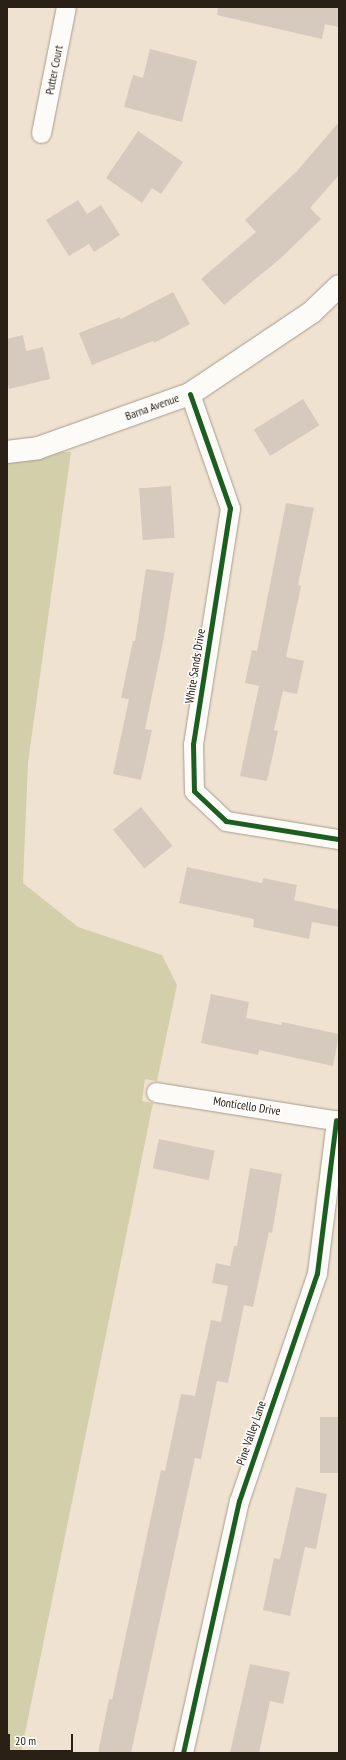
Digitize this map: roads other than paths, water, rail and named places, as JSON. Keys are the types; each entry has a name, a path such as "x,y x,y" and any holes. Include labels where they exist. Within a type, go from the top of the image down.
{"street":[{"name":"Putter Court","path":"41,133 66,7"},
{"name":"Barna Avenue","path":"7,452 38,448 190,394 312,312 339,286"},
{"name":"White Sands Drive","path":"190,394 230,508 193,744 194,791 226,821 339,839"},
{"name":"Monticello Drive","path":"156,1092 337,1120"},
{"name":"Pine Valley Lane","path":"183,1753 239,1501 318,1273 337,1120"}]}
